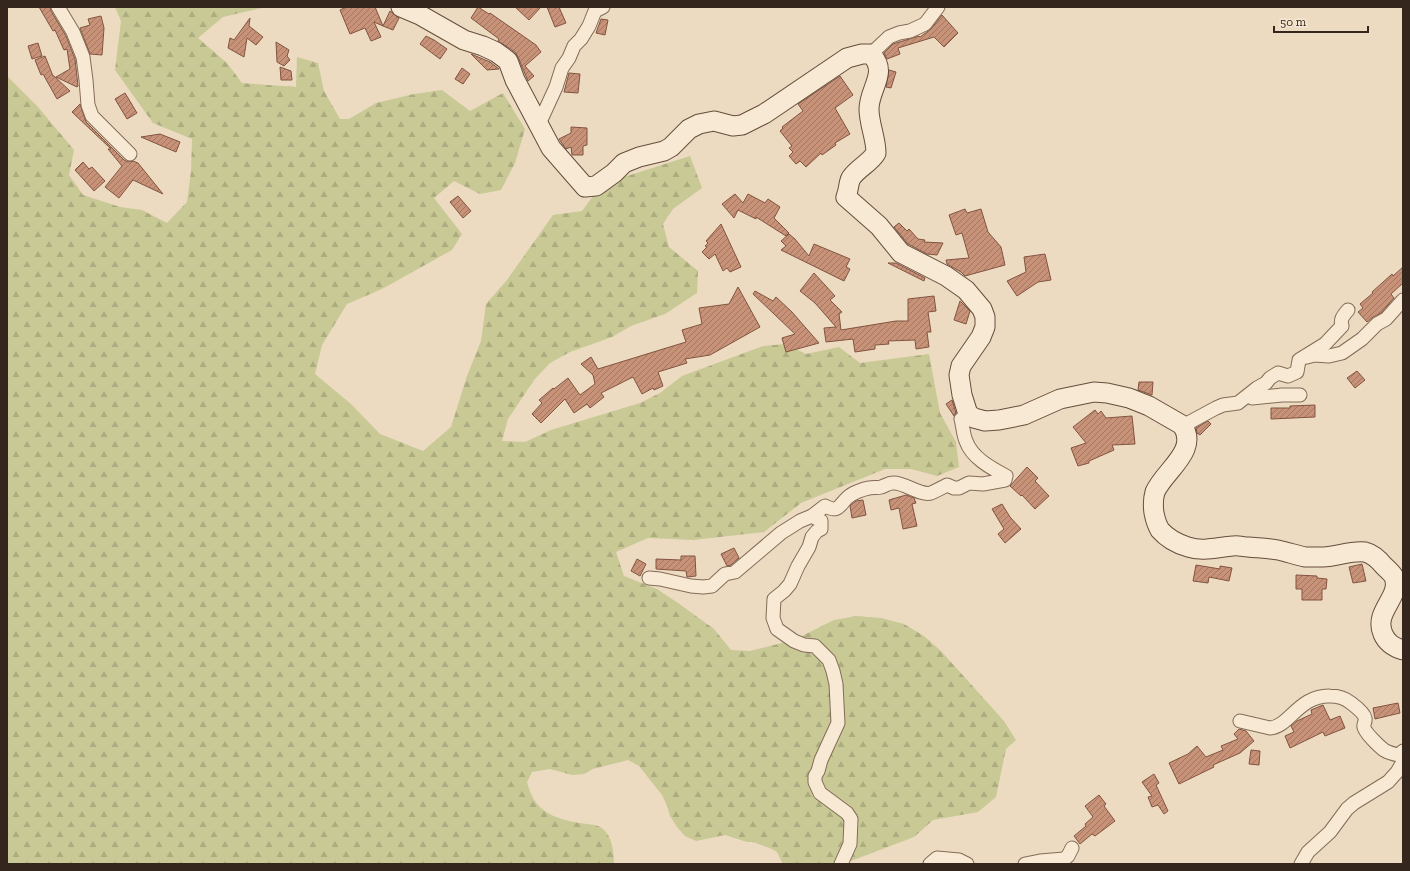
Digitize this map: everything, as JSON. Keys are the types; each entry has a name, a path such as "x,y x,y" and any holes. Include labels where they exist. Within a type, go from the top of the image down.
{"street":[{"path":"58,7 73,32 83,57 88,105 92,116 130,154"},
{"path":"401,7 420,15 464,40 496,52 508,61 515,80 551,148 585,187 596,186 614,173 624,163 639,157 664,151 671,147 689,129 699,124 714,121 733,126 742,125 764,114 846,58 862,54 871,54 889,37 910,31 925,24 938,7"},
{"path":"539,124 556,87 562,68 569,58 574,46 581,39 589,26 595,11 603,7"},
{"path":"871,54 876,59 879,67 878,77 870,100 869,110 876,153 873,158 852,178 846,197 879,226 901,253 946,276 966,290 982,309 985,317 985,327 981,337 961,366 959,375 962,395 968,414 974,418 985,421 1024,416 1060,399 1079,395 1101,393 1128,398 1149,406 1182,425 1186,429"},
{"path":"1403,300 1386,319 1377,324 1362,339 1342,353 1329,356 1314,354 1299,360 1297,372 1288,376 1278,373 1238,403 1223,405 1190,422 1186,429 1187,447 1160,483 1154,497 1153,506 1155,518 1160,529 1167,536 1189,548 1200,549 1234,546 1277,550 1305,556 1325,557 1356,552 1370,554 1394,577 1394,592 1383,612 1380,624 1385,640 1393,646 1403,650"},
{"path":"1306,357 1325,344 1339,331 1342,326 1342,318 1348,310"},
{"path":"1249,395 1252,398 1282,394 1300,395"},
{"path":"650,578 691,586 712,586 725,574 735,572 781,533 800,521 812,516 825,506 835,509 841,506 851,495 865,489 882,487 894,482 924,493 931,493 947,485 954,488 959,488 969,483 983,484 1005,480 1006,476 989,467 976,457 966,442 962,419 968,414"},
{"path":"812,516 821,521 821,529 812,537 809,548 798,566 790,584 774,599 773,618 777,630 785,636 804,645 815,646 829,660 833,670 836,684 838,723 821,760 815,776 815,782 820,793 847,813 851,819 850,844 841,864"},
{"path":"1240,721 1274,728 1311,700 1322,696 1337,696 1347,700 1364,716 1366,720 1364,725 1365,731 1383,749 1391,754 1399,755 1403,751"},
{"path":"1301,864 1308,852 1330,832 1347,809 1388,782 1403,762"},
{"path":"1025,864 1064,859 1068,856 1072,848"},
{"path":"930,864 937,858 959,860 967,864"}],"green space":[{"path":"115,7 266,7 223,17 198,38 227,63 242,83 296,87 297,57 318,63 324,91 340,119 349,119 376,103 414,94 442,90 470,111 503,93 525,129 515,163 501,190 480,194 454,181 434,198 462,234 452,250 382,289 347,304 322,345 315,374 351,404 380,434 423,451 451,427 467,376 481,341 486,304 507,280 553,215 582,211 602,184 690,156 702,188 673,209 663,224 669,247 698,271 697,293 665,314 631,326 612,337 570,352 550,363 534,380 508,419 502,441 525,442 551,430 640,403 660,393 682,376 763,346 785,344 806,354 839,347 860,363 929,354 940,413 956,442 959,467 937,476 911,469 885,469 801,503 764,532 693,540 648,538 616,552 624,576 657,589 678,603 714,629 731,650 750,651 794,640 834,620 857,616 881,618 904,624 924,636 941,651 1004,721 1016,740 1006,749 996,797 978,812 933,820 914,837 843,864 783,864 777,852 753,842 747,842 725,835 696,841 685,836 670,816 662,795 639,766 628,760 593,769 584,774 572,775 550,769 532,772 527,782 534,800 546,812 560,819 596,825 603,829 611,842 614,864 7,864 7,76 38,107 74,150 69,175 83,195 120,207 142,210 167,223 187,202 191,171 192,139 153,123 115,70 121,21"}],"building":[{"path":"39,7 50,7 66,36 75,59 77,87 56,77 70,69 67,49 64,50 55,30 53,31"},
{"path":"346,7 375,7 383,26 374,22 381,37 371,41 365,28 350,34 340,10"},
{"path":"478,7 489,14 490,13 536,45 541,52 525,66 534,76 528,81 515,52 498,41 499,39 471,18"},
{"path":"515,7 541,7 529,20"},
{"path":"547,7 559,7 566,23 555,27"},
{"path":"390,11 399,18 393,30 383,26"},
{"path":"942,15 958,33 944,47 934,37 898,48 900,54 887,59 884,53 893,44 919,36 920,37 931,29"},
{"path":"101,16 104,28 102,55 90,54 80,28 90,25 88,19"},
{"path":"250,18 249,26 263,37 256,45 247,38 244,57 228,48 230,38 234,40"},
{"path":"601,19 608,20 605,35 596,33"},
{"path":"426,36 447,49 440,59 420,44"},
{"path":"276,42 289,50 287,56 290,60 284,66 277,62"},
{"path":"38,43 42,56 32,59 28,46"},
{"path":"471,54 490,62 499,69 487,70"},
{"path":"45,56 53,76 70,91 57,99 43,74 41,75 35,60"},
{"path":"280,67 291,71 292,80 281,80"},
{"path":"462,68 470,74 463,84 455,79"},
{"path":"889,70 896,72 891,88 886,87"},
{"path":"569,73 580,74 578,93 564,92"},
{"path":"840,76 853,95 835,108 850,134 835,143 836,145 822,155 821,153 806,167 800,161 796,164 789,156 793,152 789,148 792,146 780,131 783,128 782,127 803,111 798,104"},
{"path":"125,93 137,113 127,119 115,99"},
{"path":"80,104 86,122 124,160 138,163 163,194 133,180 119,198 105,187 122,166 108,149 111,149 72,112"},
{"path":"571,127 587,128 587,145 583,146 583,155 572,155 571,147 566,149 559,139 571,133"},
{"path":"160,134 180,142 176,152 141,137"},
{"path":"83,162 89,169 92,167 105,181 94,191 75,170"},
{"path":"735,194 743,203 748,194 765,203 768,199 780,207 774,218 789,233 786,236 756,217 756,219 738,210 734,218 722,204"},
{"path":"458,196 471,211 463,218 450,202"},
{"path":"965,209 967,213 981,209 988,232 1001,247 1005,265 965,276 947,264 946,260 969,258 962,233 956,235 949,215"},
{"path":"899,223 907,231 909,229 918,239 925,240 924,242 943,243 937,255 927,254 908,244 894,227"},
{"path":"721,224 741,267 730,272 727,268 723,271 715,254 709,259 702,252 707,247 705,246 708,243 706,241"},
{"path":"789,234 809,256 814,244 850,259 846,267 850,269 844,281 781,250 786,246 781,241"},
{"path":"1045,254 1051,280 1038,282 1017,296 1007,281 1026,272 1024,257"},
{"path":"888,263 896,263 925,278 924,281"},
{"path":"1403,267 1403,283 1391,294 1394,298 1381,313 1367,322 1358,312 1363,308 1360,304 1392,274 1393,276"},
{"path":"814,273 835,296 830,300 842,312 839,314 841,330 896,321 908,321 908,299 934,296 936,311 928,312 931,332 927,332 929,347 916,349 915,340 888,341 889,344 875,345 875,349 855,352 853,339 826,342 824,328 836,327 815,303 800,291"},
{"path":"738,287 760,327 710,355 685,359 687,363 658,372 663,386 654,390 653,388 642,394 633,377 601,393 604,397 590,408 587,404 574,413 565,399 541,423 532,414 542,403 539,400 568,378 580,395 595,384 593,375 581,364 591,357 598,369 686,342 682,330 702,324 699,308 729,304"},
{"path":"755,291 773,301 776,297 792,312 819,343 786,352 782,338 795,334 753,294"},
{"path":"960,301 970,311 966,324 954,320"},
{"path":"1357,371 1365,380 1355,388 1347,378"},
{"path":"1139,382 1153,382 1152,395 1138,390"},
{"path":"952,400 956,413 954,416 946,404"},
{"path":"1315,405 1315,417 1271,419 1271,408 1290,408 1290,406"},
{"path":"1095,410 1098,414 1101,411 1106,418 1132,416 1135,444 1112,445 1114,450 1089,461 1089,463 1078,466 1071,448 1086,443 1073,427"},
{"path":"1208,421 1211,424 1200,435 1197,433 1196,428"},
{"path":"1027,467 1038,478 1035,481 1049,496 1035,509 1022,495 1021,496 1010,486"},
{"path":"906,495 914,498 916,503 912,504 917,526 903,529 899,508 891,510 889,500"},
{"path":"863,500 866,515 852,518 850,506 856,501"},
{"path":"1002,504 1010,517 1021,529 1005,543 998,534 1004,529 992,509"},
{"path":"734,548 739,558 731,565 727,566 721,554"},
{"path":"681,556 695,556 696,576 687,577 686,571 656,569 656,559 681,560"},
{"path":"637,559 646,564 640,576 631,571"},
{"path":"1362,564 1366,581 1353,583 1349,567"},
{"path":"1196,565 1220,569 1220,566 1232,568 1229,581 1209,577 1208,583 1193,581"},
{"path":"1296,575 1317,576 1317,578 1327,579 1326,589 1322,589 1322,600 1302,600 1302,589 1296,589"},
{"path":"1398,703 1400,713 1375,719 1373,708"},
{"path":"1323,705 1330,720 1340,716 1345,728 1325,736 1323,732 1290,748 1285,736 1294,732 1291,726 1297,721 1312,714 1311,710"},
{"path":"1239,729 1246,731 1254,741 1240,753 1213,765 1214,767 1179,784 1169,763 1188,754 1197,746 1206,757 1223,750 1221,746 1238,739 1234,734"},
{"path":"1251,750 1260,751 1259,765 1249,764"},
{"path":"1154,774 1159,783 1156,785 1168,811 1164,814 1158,805 1152,807 1148,797 1152,796 1142,782"},
{"path":"1099,795 1106,804 1104,806 1115,821 1095,836 1092,834 1080,844 1074,836 1086,826 1085,824 1093,817 1085,806"}]}
